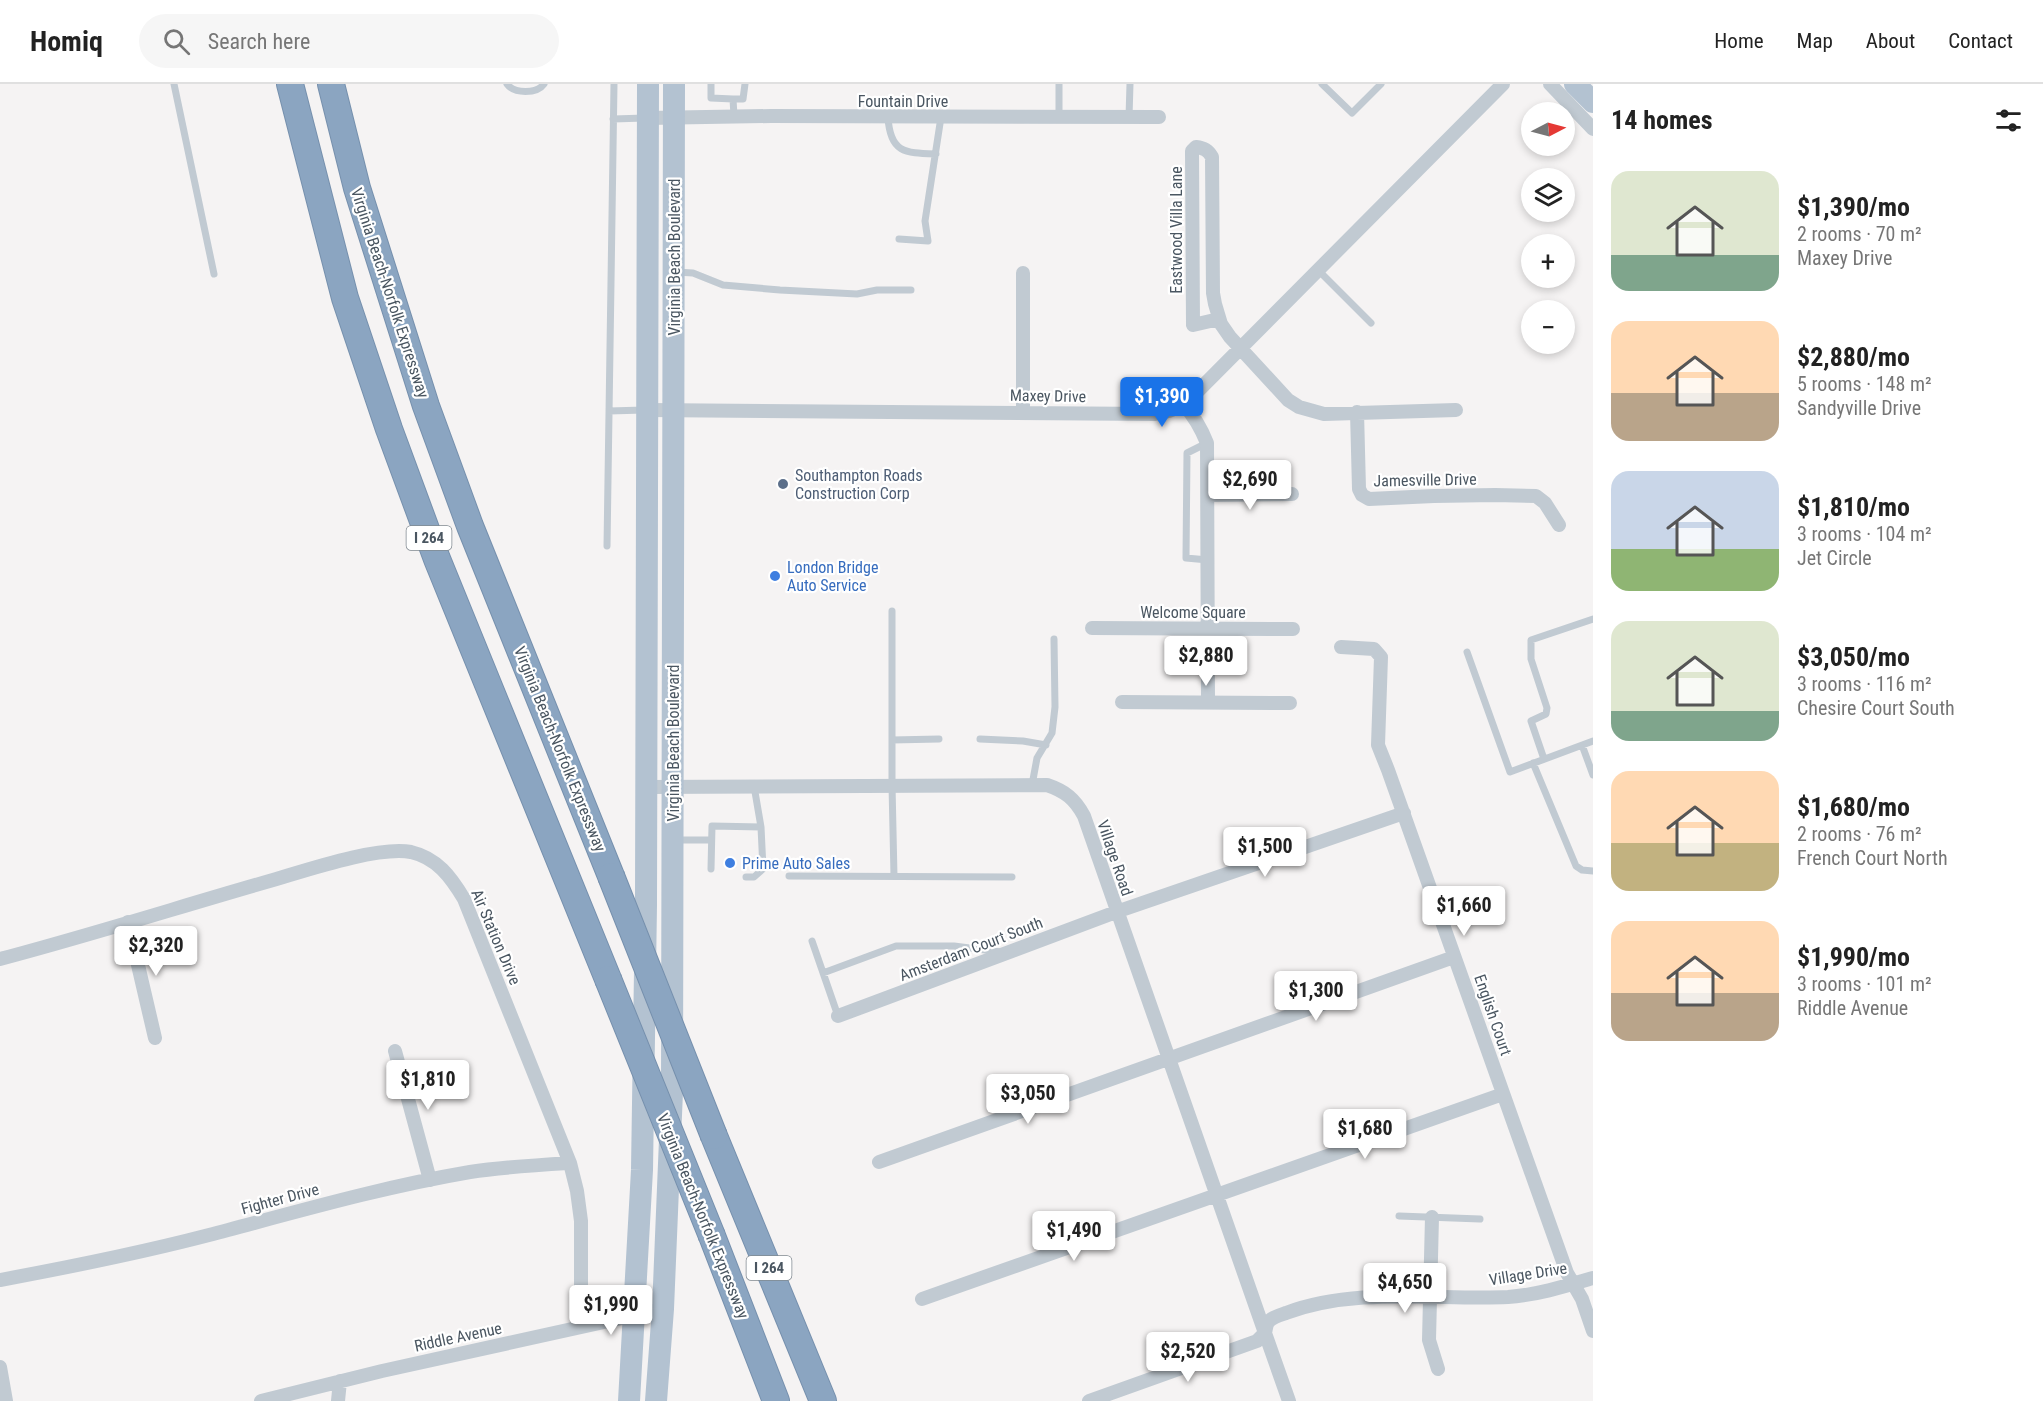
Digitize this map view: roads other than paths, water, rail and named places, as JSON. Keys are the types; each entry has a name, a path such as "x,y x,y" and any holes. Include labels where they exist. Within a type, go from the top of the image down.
{"highway":[{"name":"Virginia Beach-Norfolk Expressway","path":"290,84 345,298 389,429 437,559 712,1236 776,1401"},
{"name":"Virginia Beach-Norfolk Expressway","path":"331,84 357,188 426,406 470,526 714,1136 823,1401"}],"main road":[{"name":"Virginia Beach Boulevard","path":"629,1401 642,1170 648,787 648,84"},
{"name":"Virginia Beach Boulevard","path":"656,1401 663,1309 672,1091 674,84"},
{"path":"1575,84 1593,102"}],"street":[{"name":"Maxey Drive","path":"647,410 1155,414 1169,411 1184,405 1503,84"},
{"path":"1550,84 1593,129"},
{"name":"Fountain Drive","path":"648,118 734,116 1159,117"},
{"name":"Eastwood Villa Lane","path":"1220,319 1193,325 1192,151 1196,147 1209,151 1212,157 1213,293 1220,319 1230,337 1288,400 1299,407 1324,414 1456,410"},
{"path":"1023,273 1023,412"},
{"path":"1184,405 1202,429 1207,443 1208,702"},
{"name":"Jamesville Drive","path":"1357,412 1359,489 1362,495 1369,499 1434,495 1536,496 1545,503 1559,525"},
{"path":"1208,495 1292,494"},
{"name":"Welcome Square","path":"1092,628 1293,629"},
{"name":"English Court","path":"1341,647 1374,649 1380,657 1378,745 1567,1274 1582,1299 1593,1331"},
{"path":"1122,702 1290,703"},
{"name":"Village Road","path":"648,787 1047,785 1069,795 1078,804 1084,816 1264,1333"},
{"name":"Amsterdam Court South","path":"838,1016 1116,912 1404,813"},
{"name":"Air Station Drive","path":"0,959 378,852 411,852 441,866 454,881 464,899 570,1163 581,1221 581,1327"},
{"path":"128,922 155,1038"},
{"path":"879,1162 1455,957"},
{"path":"395,1051 430,1180"},
{"path":"922,1299 1503,1095"},
{"name":"Fighter Drive","path":"0,1281 106,1260 364,1194 430,1180 521,1166 570,1163"},
{"path":"1432,1218 1429,1340 1438,1369"},
{"name":"Village Drive","path":"1089,1401 1257,1341 1271,1319 1327,1302 1356,1298 1510,1296 1593,1278"},
{"name":"Riddle Avenue","path":"261,1401 340,1381 663,1309"},
{"path":"1264,1333 1289,1401"},
{"path":"0,1367 6,1401"},
{"path":"338,1401 340,1381"}],"lane":[{"path":"174,84 214,274"},
{"path":"507,84 515,91 537,90 544,84"},
{"path":"607,546 614,84"},
{"path":"711,84 711,98 733,99 743,99 745,84"},
{"path":"1059,84 1059,118"},
{"path":"1129,117 1130,84"},
{"path":"1322,84 1352,113 1381,84"},
{"path":"733,99 734,116"},
{"path":"888,117 889,133 894,145 902,150 915,153 936,154"},
{"path":"899,239 928,241 925,221 941,117"},
{"path":"613,119 648,118"},
{"path":"1318,270 1371,322"},
{"path":"674,271 693,273 723,285 780,290 857,294 877,290 911,290"},
{"path":"609,411 647,410"},
{"path":"1207,443 1187,453 1186,558 1208,560"},
{"path":"892,611 894,876"},
{"path":"1544,759 1531,720 1546,714 1547,708 1531,659 1530,643 1533,638 1593,619"},
{"path":"1032,785 1037,758 1052,733 1055,707 1054,639"},
{"path":"1467,652 1510,772 1593,741"},
{"path":"892,741 939,739"},
{"path":"980,739 1046,744"},
{"path":"1582,745 1593,775"},
{"path":"1533,763 1576,866 1593,872"},
{"path":"746,877 754,877 763,869 761,827 754,786"},
{"path":"711,869 712,826 761,827"},
{"path":"672,840 711,840"},
{"path":"789,876 1012,877"},
{"path":"812,941 838,1016"},
{"path":"823,973 896,946 954,946 1006,953"},
{"path":"1399,1216 1480,1219"}],"place":[{"name":"Southampton Roads Construction Corp","path":"783,484"},
{"name":"London Bridge Auto Service","path":"775,576"},
{"name":"Prime Auto Sales","path":"730,863"}]}
